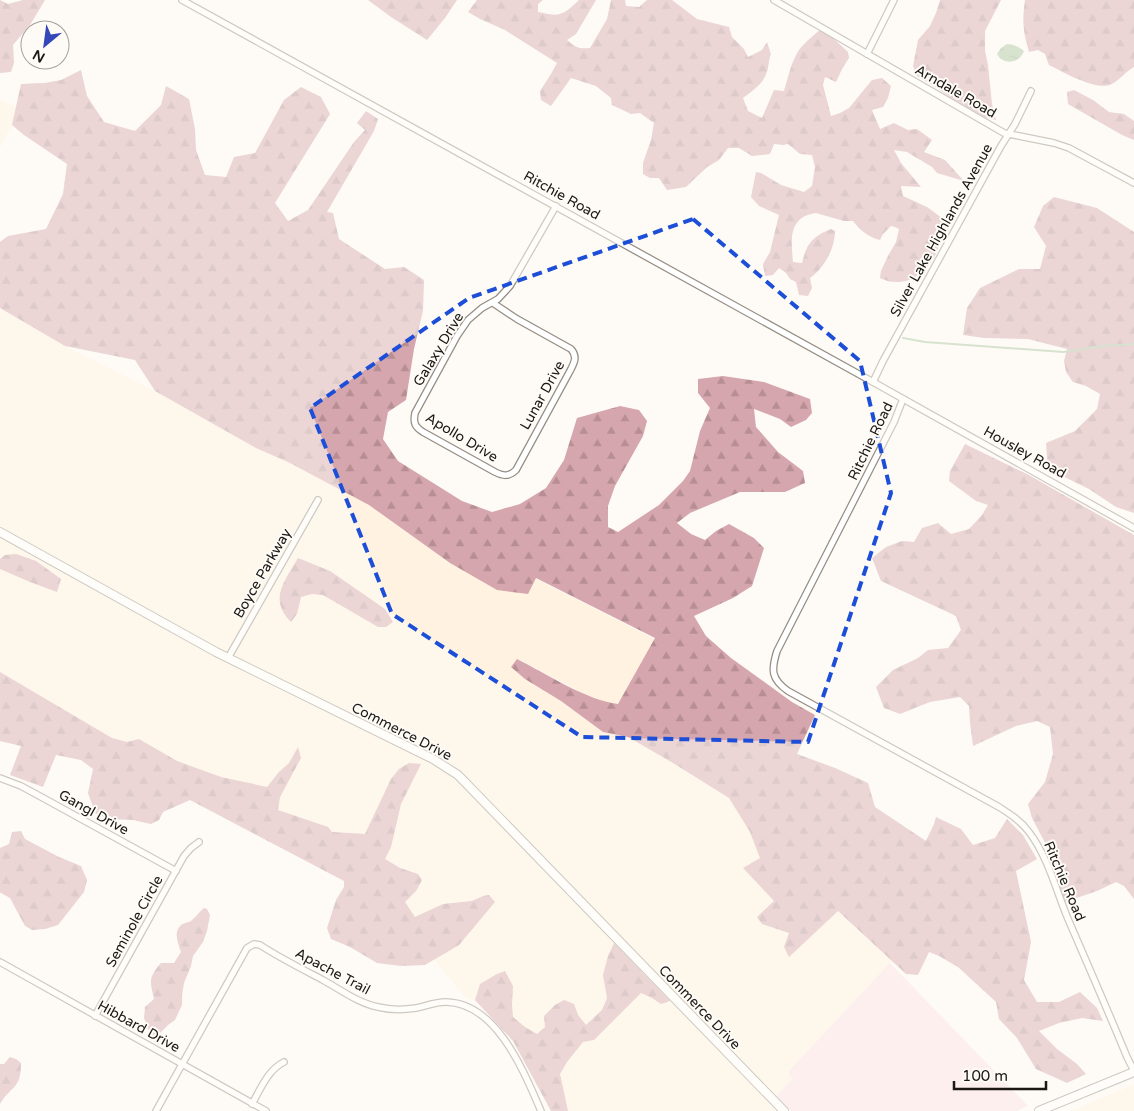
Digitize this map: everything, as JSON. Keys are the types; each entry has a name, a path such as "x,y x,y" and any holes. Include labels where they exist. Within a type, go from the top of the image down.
{"street":[{"name":"Ritchie Road","path":"182,0 903,399 894,422 777,651 773,664 775,678 788,691 1000,807 1016,818 1028,830 1047,865 1134,1071"},
{"name":"Arndale Road","path":"774,0 997,129 1009,134 1069,148 1134,182"},
{"path":"866,54 894,0"},
{"name":"Silver Lake Highlands Avenue","path":"874,382 883,361 1031,91"},
{"name":"Galaxy Drive","path":"415,413 457,336 468,320 482,308 498,299 510,286 556,206"},
{"name":"Lunar Drive","path":"493,303 517,319 572,349 575,360 516,470 506,476"},
{"name":"Housley Road","path":"903,399 1134,528"},
{"name":"Apollo Drive","path":"415,413 415,425 423,432 495,472 506,476"},
{"name":"Boyce Parkway","path":"228,658 318,500"},
{"name":"Commerce Drive","path":"0,532 228,658 433,759 458,775 784,1111"},
{"name":"Gangl Drive","path":"0,778 21,786 176,871"},
{"name":"Seminole Circle","path":"95,1016 176,871 191,848 199,842"},
{"name":"Apache Trail","path":"182,1064 247,948 257,944 354,998 372,1006 403,1010 447,1002 467,1007 485,1018 509,1046 523,1070 541,1111"},
{"name":"Hibbard Drive","path":"0,962 266,1111"},
{"path":"252,1104 272,1071 284,1062"},
{"path":"156,1111 182,1064"},
{"path":"1039,1111 1134,1071"}],"highlighted area":[{"path":"693,219 860,361 891,493 808,742 582,737 392,614 310,408 469,298"}],"shaded area":[{"path":"0,99 20,109 0,148"},
{"path":"0,308 65,346 155,391 256,448 288,462 369,505 450,563 497,590 528,593 535,578 655,639 618,705 584,694 518,659 511,667 525,679 561,701 603,732 628,737 729,798 750,832 761,858 743,868 774,901 762,924 789,933 790,956 837,911 892,961 788,1072 793,1078 767,1102 776,1111 551,1111 513,1041 475,1000 466,998 434,960 399,896 112,738 0,672"},
{"path":"890,963 1028,1106 1017,1111 791,1111 776,1096 793,1078 788,1072"},
{"path":"1134,1084 1134,1111 1071,1111"}],"green space":[{"path":"0,0 8,4 23,0 45,0 33,20 20,20 20,37 13,45 14,63 11,72 0,73"},
{"path":"368,0 457,0 427,40"},
{"path":"477,0 543,0 538,4 538,12 557,15 565,12 579,0 596,0 576,34 567,40 575,46 590,48 607,19 611,0 625,0 626,6 639,7 647,0 672,0 697,19 729,27 732,37 744,49 748,57 762,50 767,42 771,54 768,69 756,88 743,98 748,111 762,118 774,90 784,91 799,50 822,28 848,52 849,58 836,82 825,77 823,85 831,116 849,108 872,80 882,78 891,86 883,107 872,110 880,129 894,123 908,130 917,129 932,140 924,152 945,160 964,181 937,173 932,167 907,152 894,150 901,163 921,187 901,186 903,196 927,207 942,218 940,241 932,260 926,268 910,280 890,282 880,278 881,271 896,242 899,229 891,226 880,240 865,233 853,221 844,221 816,213 800,219 793,231 792,238 793,262 802,263 808,246 815,238 831,229 835,231 833,245 828,258 810,278 812,288 808,296 799,295 796,282 779,268 773,275 765,276 763,264 770,252 779,215 759,206 751,197 756,172 781,185 804,192 812,186 815,167 812,155 800,154 788,144 774,144 770,154 752,156 739,148 728,148 719,160 707,167 686,187 667,190 659,178 650,178 643,174 643,163 651,140 654,123 640,113 631,114 612,105 611,98 596,86 571,78 551,106 541,100 540,91 557,63 505,30 468,12"},
{"path":"940,0 1001,0 985,31 985,51 996,120 986,118 917,76 913,66 918,40 930,26"},
{"path":"1025,0 1134,0 1134,67 1115,82 1106,86 1080,80 1049,65 1045,54 1038,50 1029,52 1024,26"},
{"path":"81,70 87,96 104,122 135,131 161,105 166,86 189,99 195,129 196,150 205,175 226,177 234,157 255,153 284,100 301,87 321,97 330,114 275,203 288,221 308,210 354,142 365,130 357,123 366,111 378,119 374,131 327,212 333,213 339,239 385,269 404,267 424,280 423,311 414,349 406,400 388,412 383,439 398,461 462,501 492,512 520,504 546,488 564,460 577,418 620,406 639,410 647,421 643,436 615,486 608,506 608,527 618,532 659,505 683,481 690,471 700,431 710,408 698,393 698,379 723,376 764,382 810,399 812,413 806,420 791,427 780,419 754,409 756,427 778,452 803,471 805,483 785,492 740,492 690,513 677,523 691,534 705,540 729,524 754,538 764,548 752,586 733,598 694,616 706,636 731,658 792,702 815,715 797,754 868,783 875,807 926,841 936,817 961,829 973,845 995,838 1007,819 1023,835 1037,859 1016,871 1031,942 1024,980 1037,1002 1059,1002 1080,992 1097,1008 1103,1021 1082,1018 1059,1023 1039,1031 1086,1074 1067,1083 1036,1069 1017,1038 999,1019 996,1002 958,967 929,952 918,975 906,974 838,911 789,957 784,947 789,933 762,924 757,917 774,901 743,868 760,858 750,832 729,798 628,737 603,732 561,701 525,679 511,667 517,659 580,692 606,702 618,704 655,638 536,578 528,594 497,590 450,563 369,505 288,462 256,448 155,391 135,360 65,346 0,308 0,242 8,236 46,229 63,194 67,164 12,125 21,84 61,80"},
{"path":"1074,90 1093,100 1109,112 1124,114 1134,121 1134,140 1068,104 1067,92"},
{"path":"1054,197 1097,208 1134,232 1134,513 1116,507 1089,489 1048,469 1046,443 1075,431 1097,409 1100,394 1086,386 1073,382 1066,372 1064,361 1067,349 1028,339 984,338 963,335 967,308 980,288 1019,269 1040,269 1046,246 1034,227 1043,206"},
{"path":"965,444 1027,474 1134,535 1134,899 1124,886 1116,882 1097,891 1062,903 1052,856 1032,818 1028,804 1045,782 1053,754 1050,727 1037,721 1016,726 973,746 969,706 960,697 930,702 900,714 884,708 876,687 893,670 918,658 928,650 948,648 961,630 956,616 881,581 872,558 886,547 902,541 914,542 922,528 938,523 951,534 969,529 982,515 988,505 976,501 949,481 950,471"},
{"path":"16,554 36,561 61,579 57,592 0,569 0,559 5,555"},
{"path":"298,558 330,571 385,609 393,622 386,627 378,627 323,595 312,594 301,597 297,614 291,622 284,614 280,598 284,582"},
{"path":"0,672 112,738 127,742 139,739 177,761 221,777 267,787 289,763 298,747 301,758 280,797 278,810 328,827 332,832 365,834 391,779 399,769 409,763 421,764 401,804 391,847 385,859 400,868 418,874 422,880 416,891 405,902 415,917 443,904 472,901 483,896 489,895 495,902 459,945 425,965 401,966 377,963 350,947 331,939 327,928 336,900 344,887 344,881 190,800 163,812 159,820 151,824 133,820 109,819 95,813 88,793 93,769 81,760 56,755 43,787 10,775 21,746 0,741"},
{"path":"21,831 25,839 81,866 87,880 84,892 58,925 32,930 25,926 10,898 0,893 0,848 9,844 12,832"},
{"path":"204,908 207,909 210,915 207,931 203,942 193,956 184,983 182,1005 175,1020 157,1036 150,1034 144,1018 145,1007 154,999 151,984 152,976 161,963 174,963 181,952 177,931 182,924 191,921"},
{"path":"614,943 670,1001 661,1004 641,993 594,1040 583,1042 560,1074 568,1111 551,1111 513,1041 475,1000 480,984 505,971 513,986 513,1017 537,1034 545,1027 544,1016 555,1005 564,1000 574,1004 578,1015 586,1025 602,1010 607,998 603,975"},
{"path":"10,1057 21,1063 21,1072 17,1083 0,1104 0,1064 4,1064"}],"water":[{"path":"1007,44 1014,45 1024,51 1022,55 1011,61 1000,58 997,54"}],"waterway":[{"path":"903,338 925,342 1063,352 1134,344"}]}
